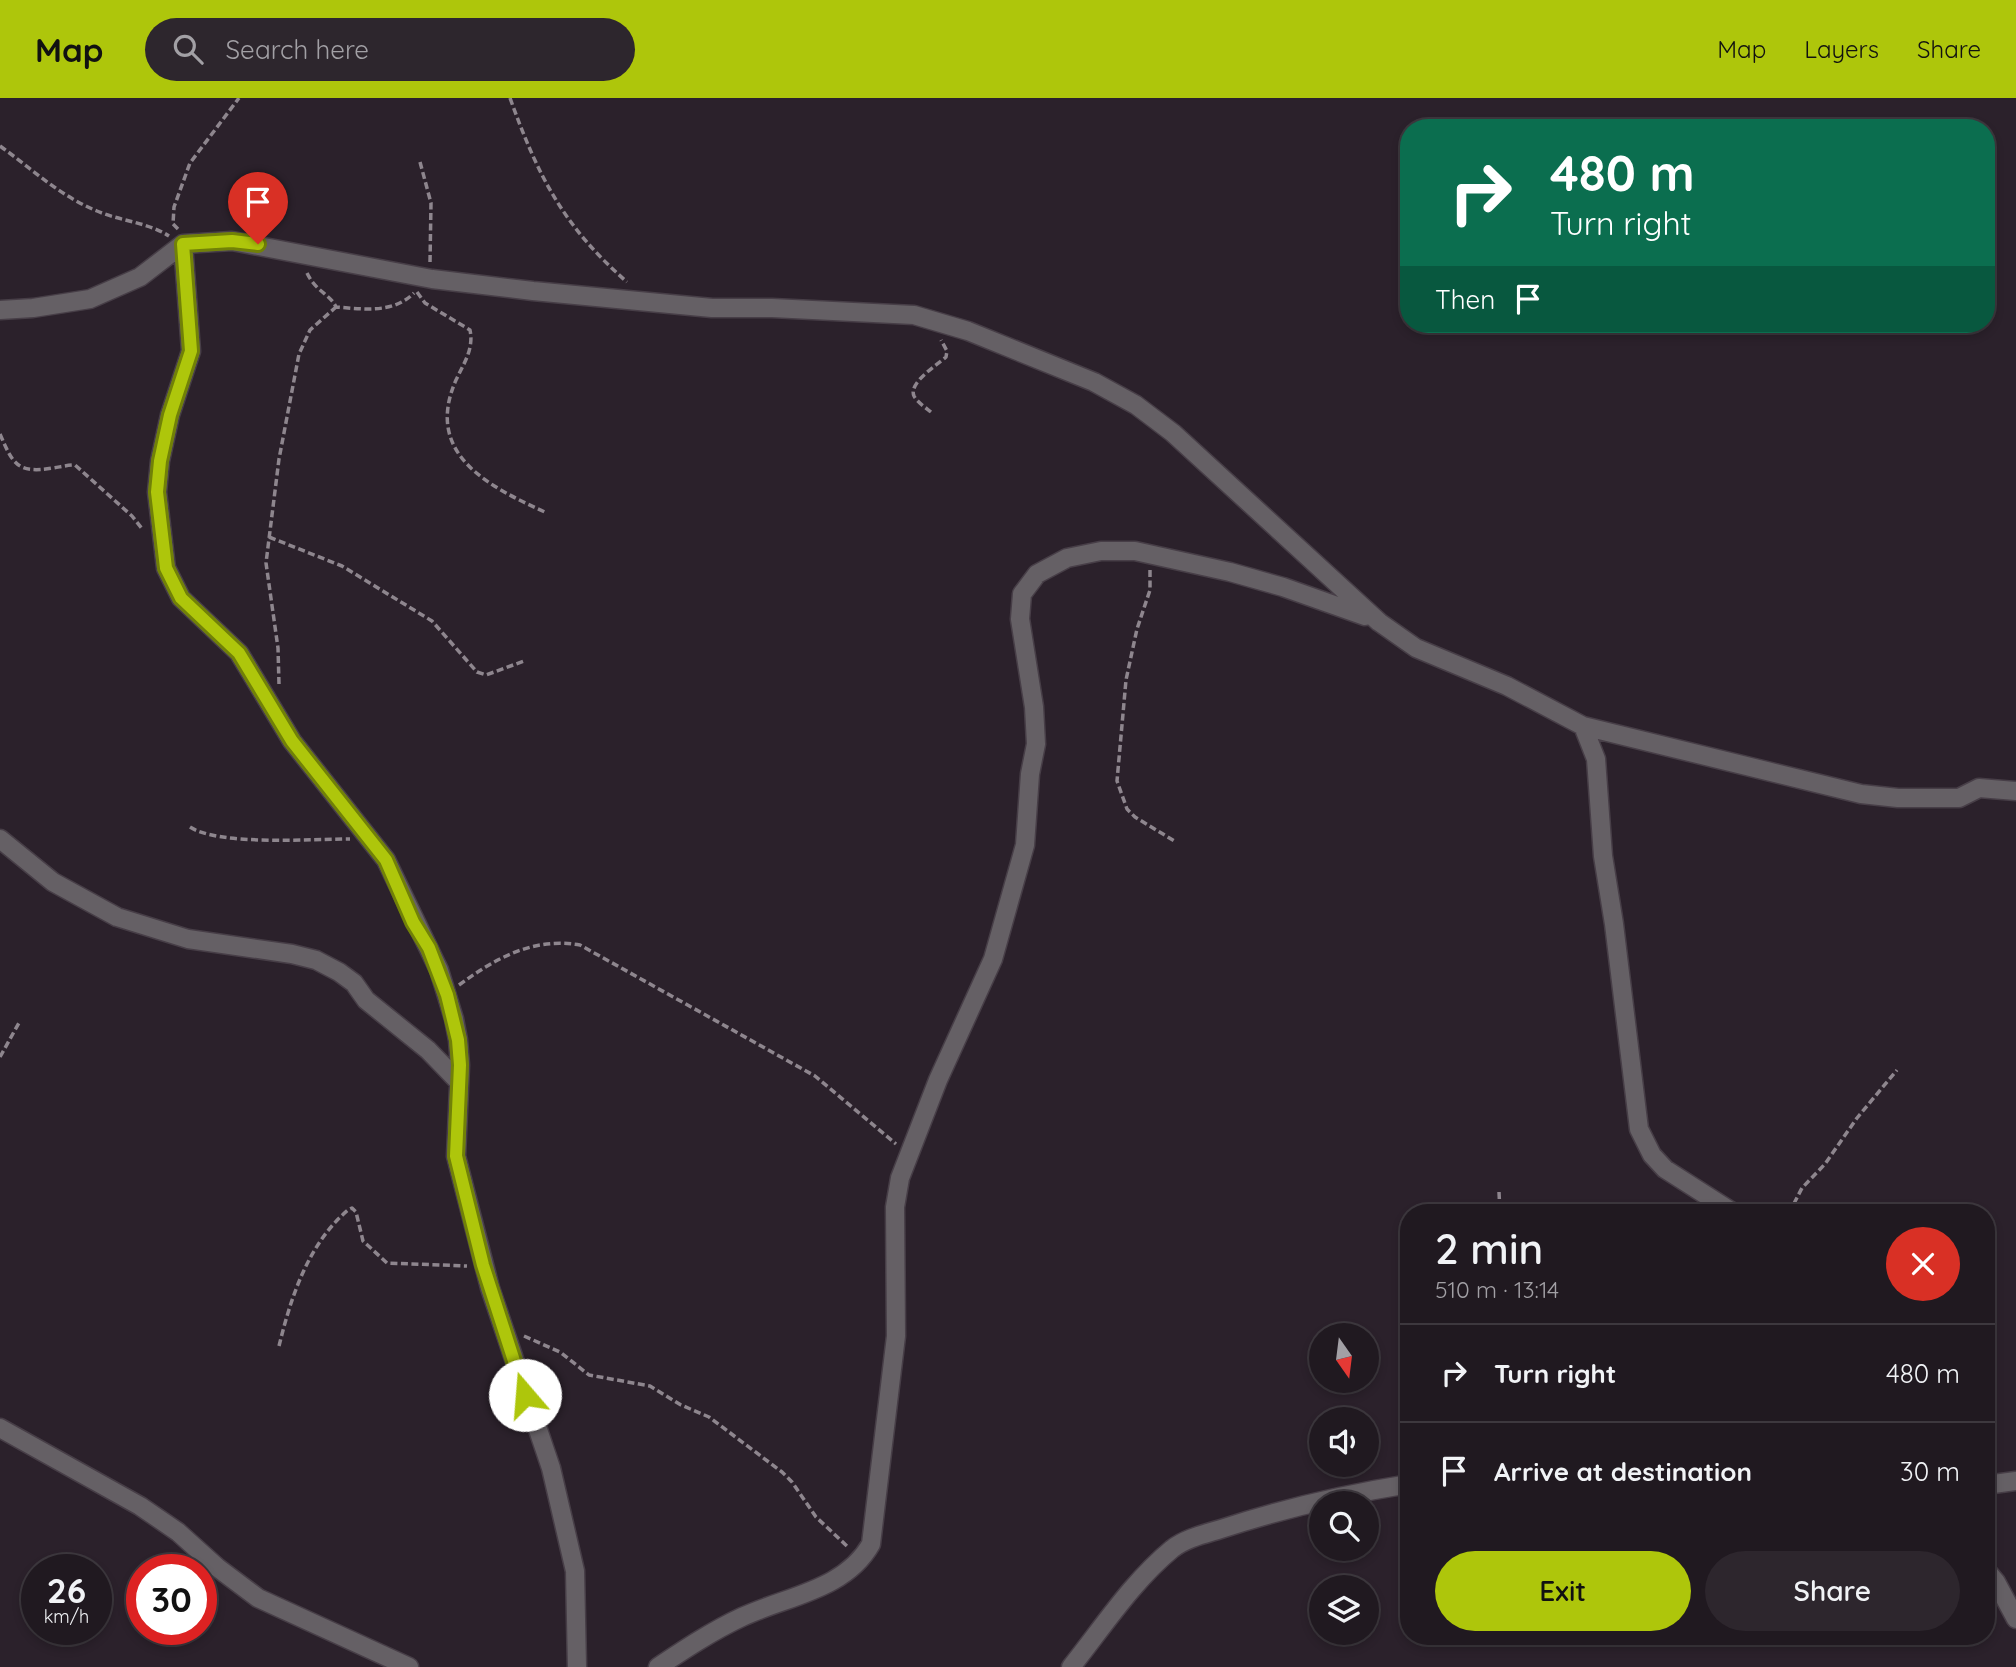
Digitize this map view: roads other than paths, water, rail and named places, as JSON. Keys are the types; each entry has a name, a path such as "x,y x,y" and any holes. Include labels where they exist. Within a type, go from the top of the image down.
{"street":[{"path":"0,310 33,309 90,299 140,277 183,244 232,241 432,279 643,303 914,315 968,331 1094,382 1136,405 1174,433 1379,622 1416,648 1507,686 1583,726 1861,794 1898,798 1959,798 1979,788 2016,791"},
{"path":"183,244 191,351 170,415 160,461 157,492 166,568 181,598 239,653 292,741 370,839 396,879 413,922 429,948 447,995 458,1040 456,1156 483,1265 551,1468 575,1571 578,1667"},
{"path":"658,1667 718,1629 762,1608 832,1582 857,1564 871,1544 896,1336 895,1207 900,1178 906,1156 993,959 1025,845 1030,774 1036,744 1034,707 1020,618 1022,594 1037,574 1067,558 1101,551 1135,551 1283,587 1379,622"},
{"path":"1583,726 1596,759 1603,856 1639,1129 1652,1155 1665,1169 1720,1204"},
{"path":"0,839 53,882 117,917 188,939 292,954 316,960 339,972 354,984 366,1000 428,1050 458,1081"},
{"path":"0,1428 140,1506 178,1532 218,1568 258,1598 409,1667"},
{"path":"1995,1484 2016,1481"},
{"path":"1071,1667 1150,1569 1175,1547 1238,1524 1400,1485"},
{"path":"1995,1581 2016,1619"}]}
